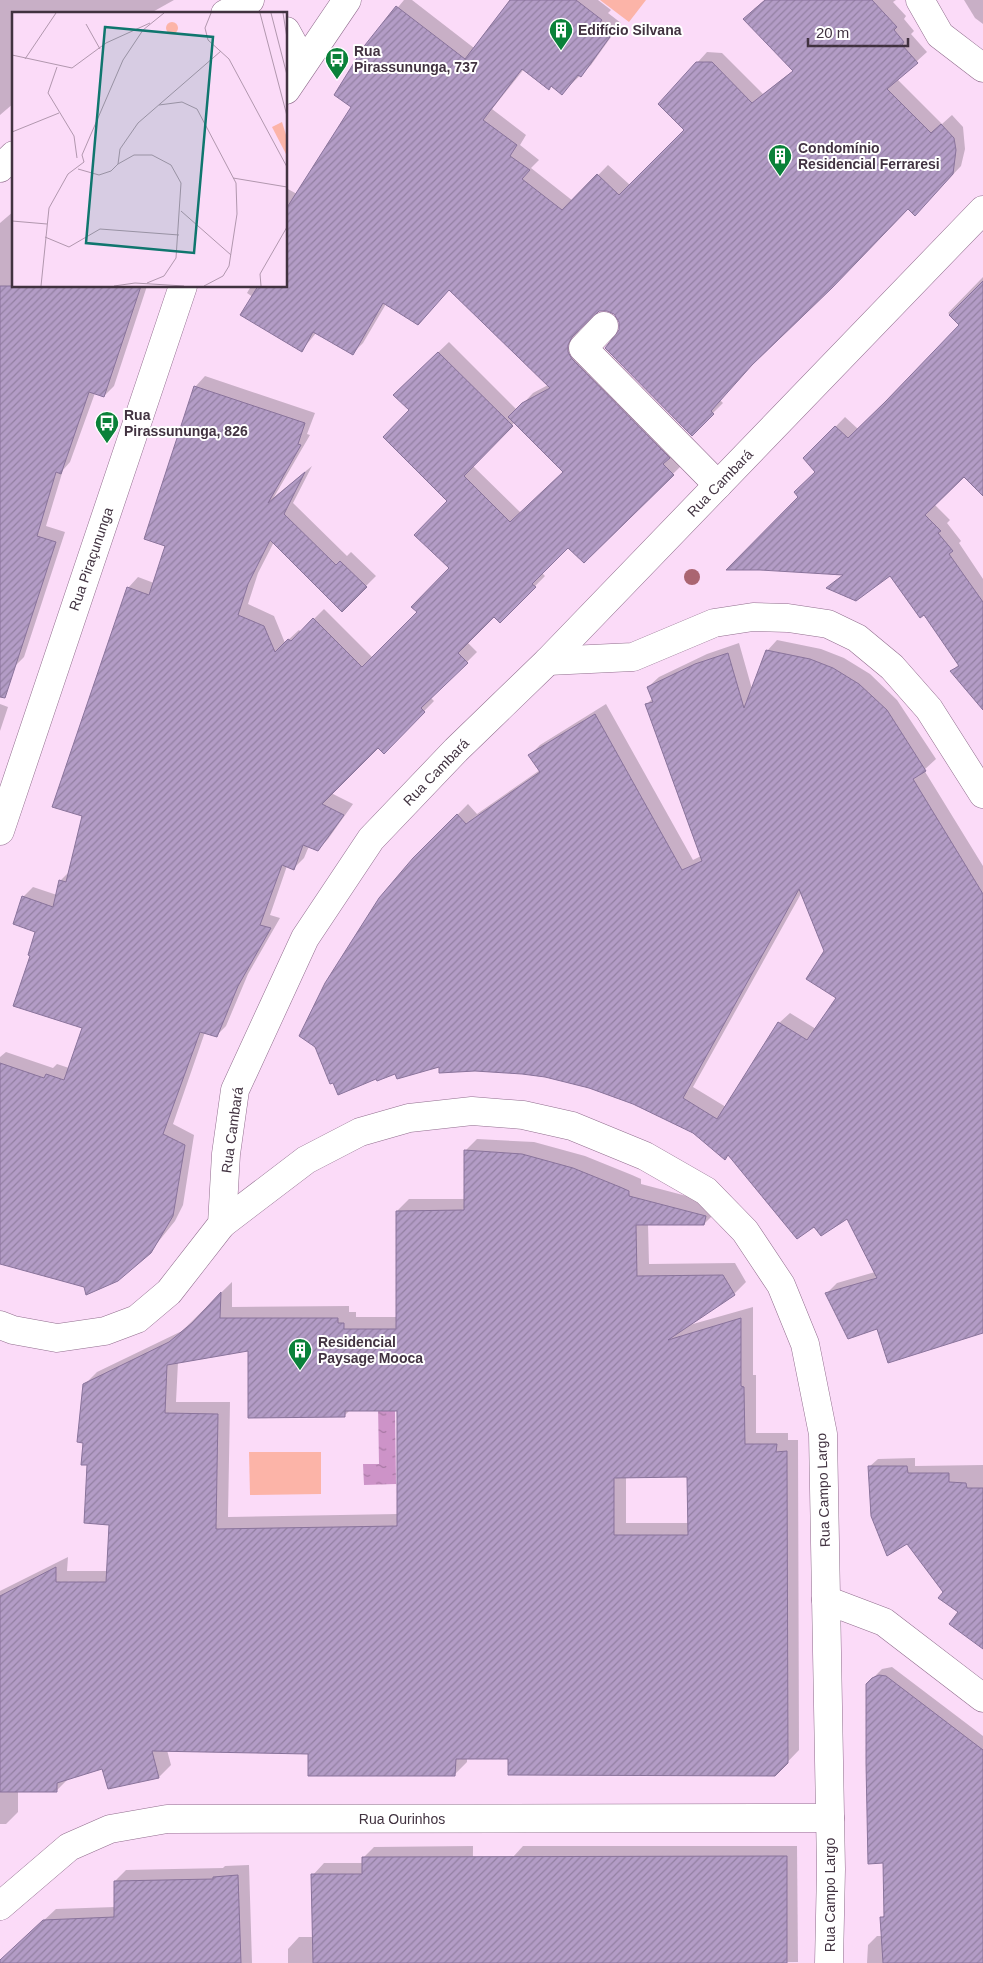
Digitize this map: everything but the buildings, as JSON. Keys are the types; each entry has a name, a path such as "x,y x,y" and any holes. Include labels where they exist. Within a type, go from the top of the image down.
{"street":[{"path":"288,87 347,0"},
{"path":"920,0 940,35 983,68"},
{"path":"288,34 304,62"},
{"path":"0,168 12,156"},
{"name":"Rua Cambará","path":"222,1224 226,1154 234,1090 306,938 371,839 456,750 548,661 983,210"},
{"name":"Rua Piraçununga","path":"0,831 182,288"},
{"path":"604,326 583,348 718,485"},
{"path":"548,661 633,657 714,622 753,617 788,618 828,624 858,638 892,667 929,709 983,794"},
{"name":"Rua Campo Largo","path":"222,1224 306,1160 360,1132 409,1118 472,1111 523,1115 572,1126 645,1156 706,1191 745,1231 781,1285 805,1344 823,1434 830,1818 830,1963"},
{"path":"0,1325 13,1330 58,1338 105,1331 136,1319 170,1292 222,1224"},
{"path":"826,1600 884,1622 983,1698"},
{"name":"Rua Ourinhos","path":"0,1906 69,1847 110,1828 166,1819 830,1818"}],"shaded area":[{"path":"600,0 646,0 629,22"},
{"path":"249,1452 321,1452 321,1494 250,1495"}],"water":[{"path":"394,1343 396,1484 364,1485 363,1464 379,1464 377,1344"}],"place":[{"name":"Edifício Silvana","path":"561,51"},
{"name":"Rua Pirassununga, 737","path":"337,80"},
{"name":"Condomínio Residencial Ferraresi","path":"780,177"},
{"name":"Rua Pirassununga, 826","path":"107,444"},
{"name":"Residencial Paysage Mooca","path":"300,1371"}]}
